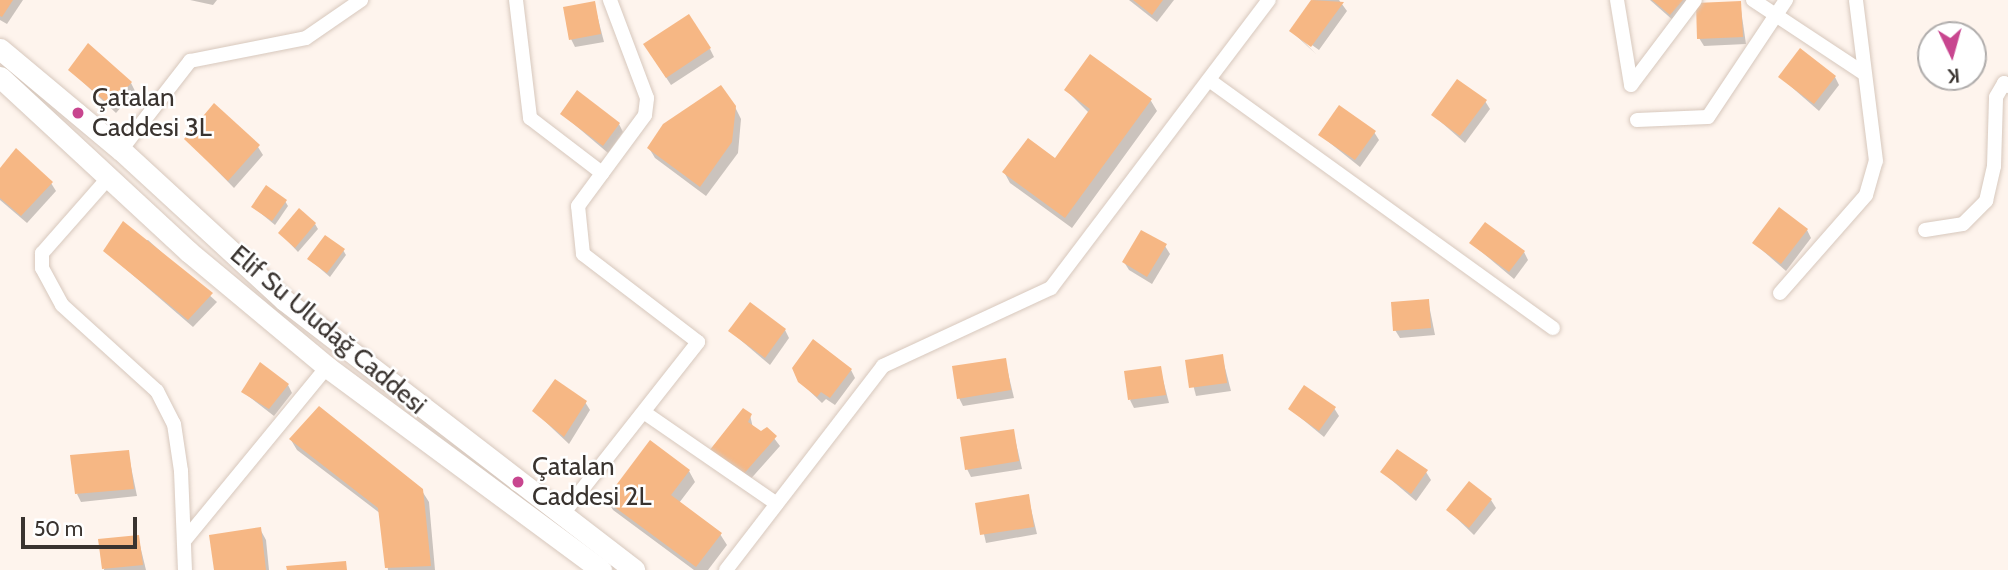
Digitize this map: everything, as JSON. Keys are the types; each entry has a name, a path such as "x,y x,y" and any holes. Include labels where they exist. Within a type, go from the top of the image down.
{"main road":[{"name":"Elif Su Uludağ Caddesi","path":"0,48 121,150 284,300 634,570"},
{"name":"Elif Su Uludağ Caddesi","path":"0,77 189,252 327,367 601,570"}],"street":[{"path":"121,150 190,61 306,38 361,0"},
{"path":"516,0 530,118 603,173"},
{"path":"562,515 645,413 698,342 583,254 578,206 645,115 647,98 610,0"},
{"path":"726,570 883,366 1051,288 1269,0"},
{"path":"1617,0 1630,85 1695,0"},
{"path":"1753,0 1865,74"},
{"path":"1637,120 1708,117 1773,15 1786,0"},
{"path":"1780,293 1866,195 1876,161 1856,0"},
{"path":"1209,80 1553,328"},
{"path":"1925,230 1963,224 1986,201 1994,166 1996,97 2004,83 2008,86"},
{"path":"110,176 42,253 42,268 62,304 157,391 174,424 185,570"},
{"path":"184,541 327,367"},
{"path":"645,413 777,504"}],"building":[{"path":"0,0 13,0 2,17 0,16"},
{"path":"1133,0 1163,0 1152,15"},
{"path":"1311,0 1344,2 1311,47 1289,31"},
{"path":"1652,0 1683,0 1670,15"},
{"path":"595,1 601,34 569,40 563,7"},
{"path":"1741,1 1743,37 1697,39 1696,3"},
{"path":"689,14 711,48 666,78 643,44"},
{"path":"88,43 132,82 111,106 68,70"},
{"path":"1800,48 1836,76 1814,104 1778,77"},
{"path":"1090,54 1152,99 1065,218 1002,172 1028,138 1055,158 1090,109 1064,90"},
{"path":"1457,79 1487,100 1460,136 1431,115"},
{"path":"721,85 736,106 732,142 700,187 647,148 663,124"},
{"path":"577,90 620,123 603,146 560,114"},
{"path":"214,103 260,145 228,181 184,139"},
{"path":"1339,105 1376,131 1355,160 1318,135"},
{"path":"16,148 53,182 21,216 0,198 0,168"},
{"path":"266,185 287,200 272,221 251,207"},
{"path":"1779,207 1808,229 1781,264 1752,243"},
{"path":"299,208 316,223 295,248 278,233"},
{"path":"123,221 213,293 188,320 103,251"},
{"path":"1485,222 1525,251 1509,272 1469,243"},
{"path":"1141,230 1167,244 1147,277 1122,262"},
{"path":"325,235 345,249 327,273 307,259"},
{"path":"1429,299 1431,328 1393,331 1391,302"},
{"path":"750,302 786,329 765,358 728,331"},
{"path":"813,339 852,369 830,398 821,392 817,397 798,382 792,368"},
{"path":"1223,354 1227,383 1189,388 1185,360"},
{"path":"1006,358 1011,390 957,399 952,366"},
{"path":"260,362 289,384 269,409 241,392"},
{"path":"1161,366 1166,395 1128,400 1124,371"},
{"path":"555,379 587,401 564,437 532,411"},
{"path":"1304,385 1336,407 1319,431 1288,409"},
{"path":"319,406 423,489 431,566 385,568 378,508 289,439"},
{"path":"743,408 752,414 748,422 761,431 767,427 777,436 742,476 709,451"},
{"path":"1014,429 1019,461 965,470 960,437"},
{"path":"650,440 690,470 671,495 722,533 696,567 605,500"},
{"path":"1397,449 1428,470 1411,494 1380,472"},
{"path":"129,450 134,489 75,494 70,455"},
{"path":"1469,481 1492,499 1469,528 1446,510"},
{"path":"1029,494 1034,527 980,535 975,503"},
{"path":"261,527 266,570 214,570 209,535"},
{"path":"139,535 143,565 102,569 98,539"},
{"path":"346,561 347,570 287,570 286,566"}],"place":[{"name":"Çatalan Caddesi 3L","path":"78,113"},
{"name":"Çatalan Caddesi 2L","path":"518,482"}]}
